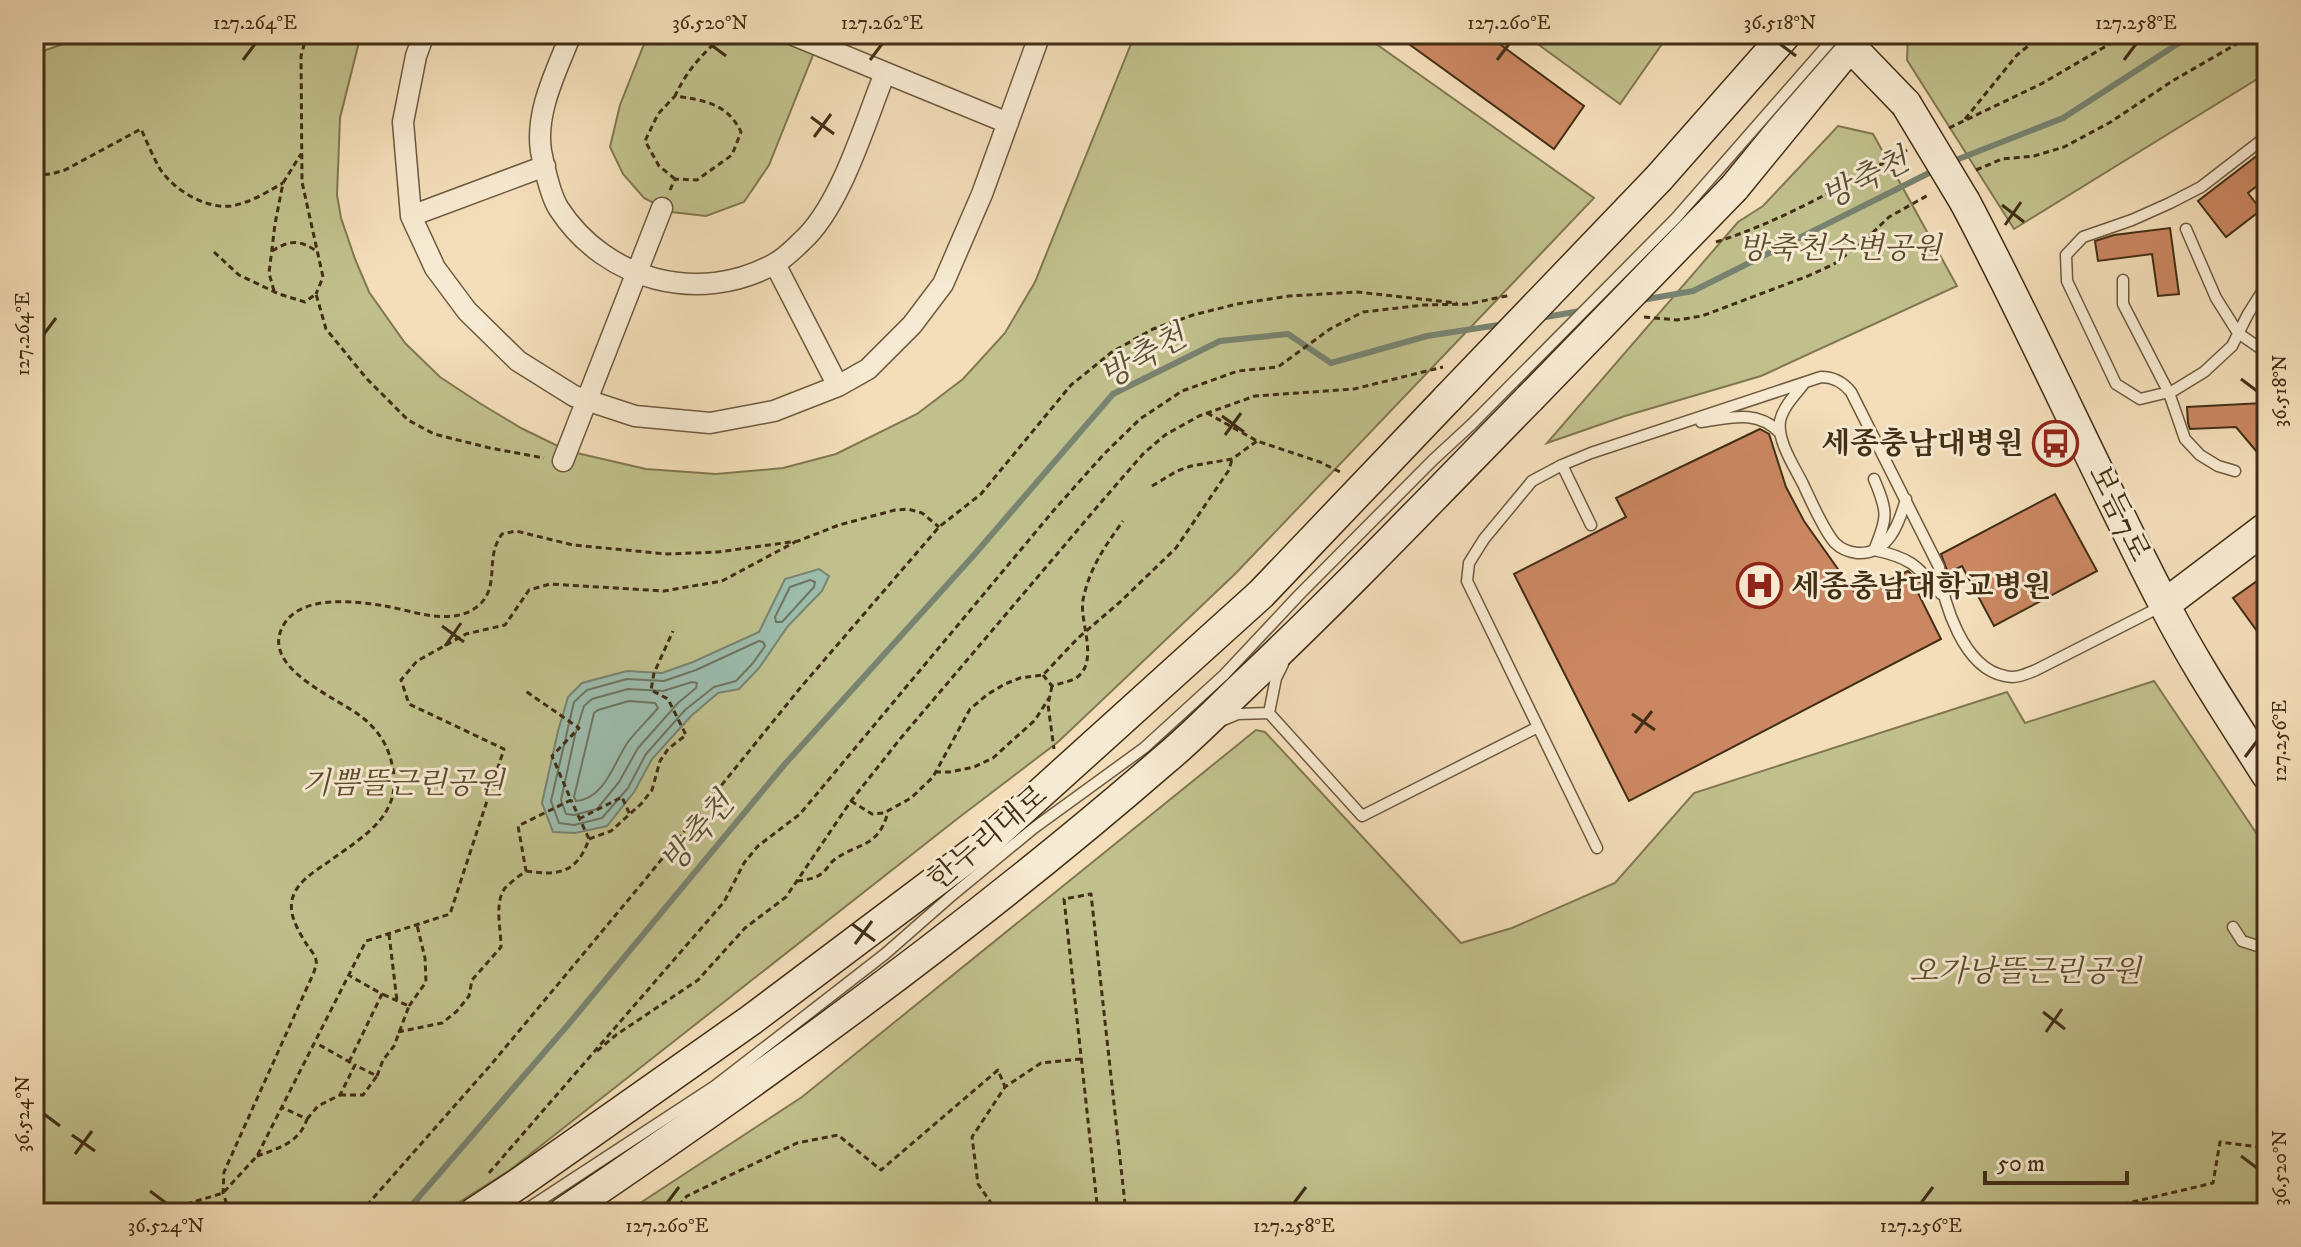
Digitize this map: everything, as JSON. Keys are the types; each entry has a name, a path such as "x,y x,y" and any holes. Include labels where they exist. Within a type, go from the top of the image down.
{"street":[{"path":"424,34 416,56 403,122 411,216 435,268 467,311 518,361 574,396 635,416 710,423 774,411 838,386 868,369 912,325 943,284 982,194 1036,35"},
{"path":"571,34 547,95 543,118 541,148 558,207 589,244 612,262 644,277 698,285 734,281 775,264 805,239 834,201 885,73"},
{"path":"791,34 1008,123"},
{"name":"한누리대로","path":"474,1213 751,1020 981,847 1105,737 1261,594 1659,178 1786,34"},
{"name":"한누리대로","path":"552,1207 699,1122 874,994 1165,760 1300,632 1734,188 1845,37"},
{"name":"보듬7로","path":"1845,37 1906,104 1965,202 2005,277 2164,605 2267,775"},
{"path":"411,216 545,166"},
{"path":"563,461 662,208"},
{"path":"775,264 838,386"},
{"path":"2164,605 2267,527"}],"lane":[{"path":"521,1213 552,1207 715,1086 885,954 1034,828 1144,748 1224,675 1308,586 1676,218 1845,37"},
{"path":"2267,136 2201,187 2132,220 2083,237 2066,255 2067,281 2116,384 2140,399 2169,393 2204,372 2232,346 2267,284"},
{"path":"2186,229 2216,298 2238,333 2267,353"},
{"path":"2123,280 2123,304 2169,393 2185,439 2200,455 2218,466 2235,471"},
{"path":"1597,848 1467,581 1469,563 1484,539 1532,481 1591,453 1821,377 1829,377 1845,385 1851,392 1939,567 1942,595"},
{"path":"1780,433 1780,418 1804,383"},
{"path":"1683,424 1754,417 1769,421 1780,433 1806,491 1834,542 1848,552 1870,553 1891,537 1906,499"},
{"path":"1562,465 1591,525"},
{"path":"1874,479 1886,515 1874,550"},
{"path":"1874,550 1917,565 1942,595 1968,649 1987,669 2005,677 2036,670 2164,605"},
{"path":"1269,713 1276,678 1300,632"},
{"path":"1193,733 1238,714 1269,713 1362,816 1538,727"},
{"path":"2233,927 2242,941 2267,949"}],"path":[{"path":"214,252 239,275 274,291 305,302 316,294 323,277 302,182 301,56 307,34"},
{"path":"675,96 705,100 734,117 741,132 732,155 697,180 675,179 659,166 645,141 658,114 675,96 685,76 704,52 725,34"},
{"path":"1962,122 2017,55 2043,34"},
{"path":"34,175 65,170 141,129 161,170 177,187 200,202 229,206 259,197 283,183"},
{"path":"274,291 269,273 283,183 301,153"},
{"path":"662,208 675,179"},
{"path":"272,251 285,243 305,243 318,252"},
{"path":"360,1213 489,1067 801,687 939,527 981,494 1071,385 1112,352 1153,329 1237,304 1289,296 1357,292 1468,304"},
{"path":"316,294 326,329 367,379 408,420 434,434 563,461"},
{"path":"487,1176 724,902 744,863 758,846 800,814 1104,454 1140,419 1182,391 1238,371 1278,367 1319,339"},
{"path":"1207,413 1257,441 1320,462 1345,475"},
{"path":"1152,486 1191,466 1232,459 1257,441"},
{"path":"851,801 872,814 888,811 911,798 935,772 970,709 1005,684 1043,675 1176,548 1229,470 1232,459"},
{"path":"137,1213 223,1193 257,1156 366,941 450,914 504,749 409,704 401,680 417,661 466,634 505,625 529,590 550,584 664,591 722,581 798,541 839,525 895,510 908,509 922,513 939,527"},
{"path":"1052,686 1079,676 1085,667 1088,647 1081,612 1083,597 1094,564 1123,521"},
{"path":"230,1213 223,1193 224,1172 314,972 316,959 293,918 291,905 294,892 317,869 363,838 381,820 390,807 394,789 394,768 378,732 362,717 324,695 292,669 282,654 279,640 283,626 293,615 307,607 334,603 383,606 433,616 467,613 480,605 489,592 496,542 502,534 516,531 573,545 667,554 732,551 798,541"},
{"path":"589,839 611,831 630,815 652,790 660,761 668,749 686,735 668,699 651,690 654,673 673,631"},
{"path":"1043,675 1052,686"},
{"path":"1052,686 1049,717 1054,749"},
{"path":"524,690 579,728 552,756 589,839"},
{"path":"935,772 974,767 993,758 1035,720 1049,698"},
{"path":"579,819 622,797 630,815"},
{"path":"526,871 518,826 571,800"},
{"path":"797,881 821,875 833,860 870,843 888,811"},
{"path":"398,1032 442,1023 457,1011 469,996 472,980 501,947 501,924 497,909 504,890 526,871 548,874 565,870 583,857 589,839"},
{"path":"1098,1213 1064,899 1091,894 1126,1213"},
{"path":"257,1156 284,1147 304,1128 318,1106 340,1095 363,1095 369,1090 383,1060 394,1046 409,1006 426,982 425,958 417,925"},
{"path":"389,934 397,1001"},
{"path":"349,976 409,1006"},
{"path":"349,1062 382,994"},
{"path":"315,1042 377,1076"},
{"path":"998,1213 978,1184 972,1137 1005,1087 1041,1063 1081,1059"},
{"path":"340,1095 355,1065"},
{"path":"672,1213 687,1196 797,1143 838,1135 881,1170 998,1070 1005,1087"},
{"path":"282,1107 307,1119"},
{"path":"2117,1213 2124,1204 2213,1183 2220,1142 2267,1148"}],"green space":[{"name":"기쁨뜰근린공원","path":"93,34 361,34 340,118 337,195 341,218 369,292 405,343 440,377 481,404 568,451 646,469 716,474 783,468 836,454 917,414 963,379 1005,333 1035,282 1135,34 1362,34 1594,198 1235,574 1058,742 510,1170 442,1213 34,1213 34,54"},
{"path":"648,34 791,34 817,45 769,165 744,202 706,216 671,212 644,198 623,174 610,147 620,105"},
{"path":"1524,34 1669,34 1620,104"},
{"name":"방축천수변공원","path":"1908,34 2267,34 2267,73 2014,229 1907,60"},
{"name":"방축천수변공원","path":"1838,126 1873,134 1957,286 1761,376 1625,416 1547,443 1738,222 1763,206"},
{"name":"오가낭뜰근린공원","path":"2154,681 2267,849 2267,1213 625,1213 802,1097 1256,730 1265,732 1461,943 1512,928 1615,883 1694,793 2007,692 2025,723"}],"water":[{"path":"819,569 829,576 822,591 788,626 759,668 739,689 718,693 691,716 652,759 634,792 607,826 575,833 553,832 542,803 568,697 582,683 627,671 662,673 759,632 785,579"}],"building":[{"path":"1395,34 1486,34 1584,106 1554,149"},
{"path":"2267,148 2267,178 2248,193 2261,210 2226,237 2198,201"},
{"path":"2170,228 2179,294 2158,296 2152,254 2098,261 2095,241 2114,235"},
{"path":"2263,403 2267,464 2236,427 2190,429 2188,423 2187,407"},
{"path":"1760,429 1769,434 1786,487 1804,521 1857,596 1908,571 1923,585 1916,589 1941,639 1629,801 1514,574 1626,517 1616,498"},
{"path":"2055,494 2097,571 1994,626 1962,566 1948,573 1941,554"},
{"path":"2267,574 2267,623 2257,631 2233,598"}],"waterway":[{"name":"방축천","path":"1951,162 2063,118 2193,34"},
{"name":"방축천","path":"1642,300 1693,291 1937,169"},
{"name":"방축천","path":"1540,318 1603,307"},
{"name":"방축천","path":"405,1213 567,1026 785,764 974,555 1113,394 1220,341 1288,334 1331,363 1427,336 1505,324"}],"place":[{"name":"세종충남대병원","path":"2055,443"},
{"name":"세종충남대학교병원","path":"1760,586"}]}
